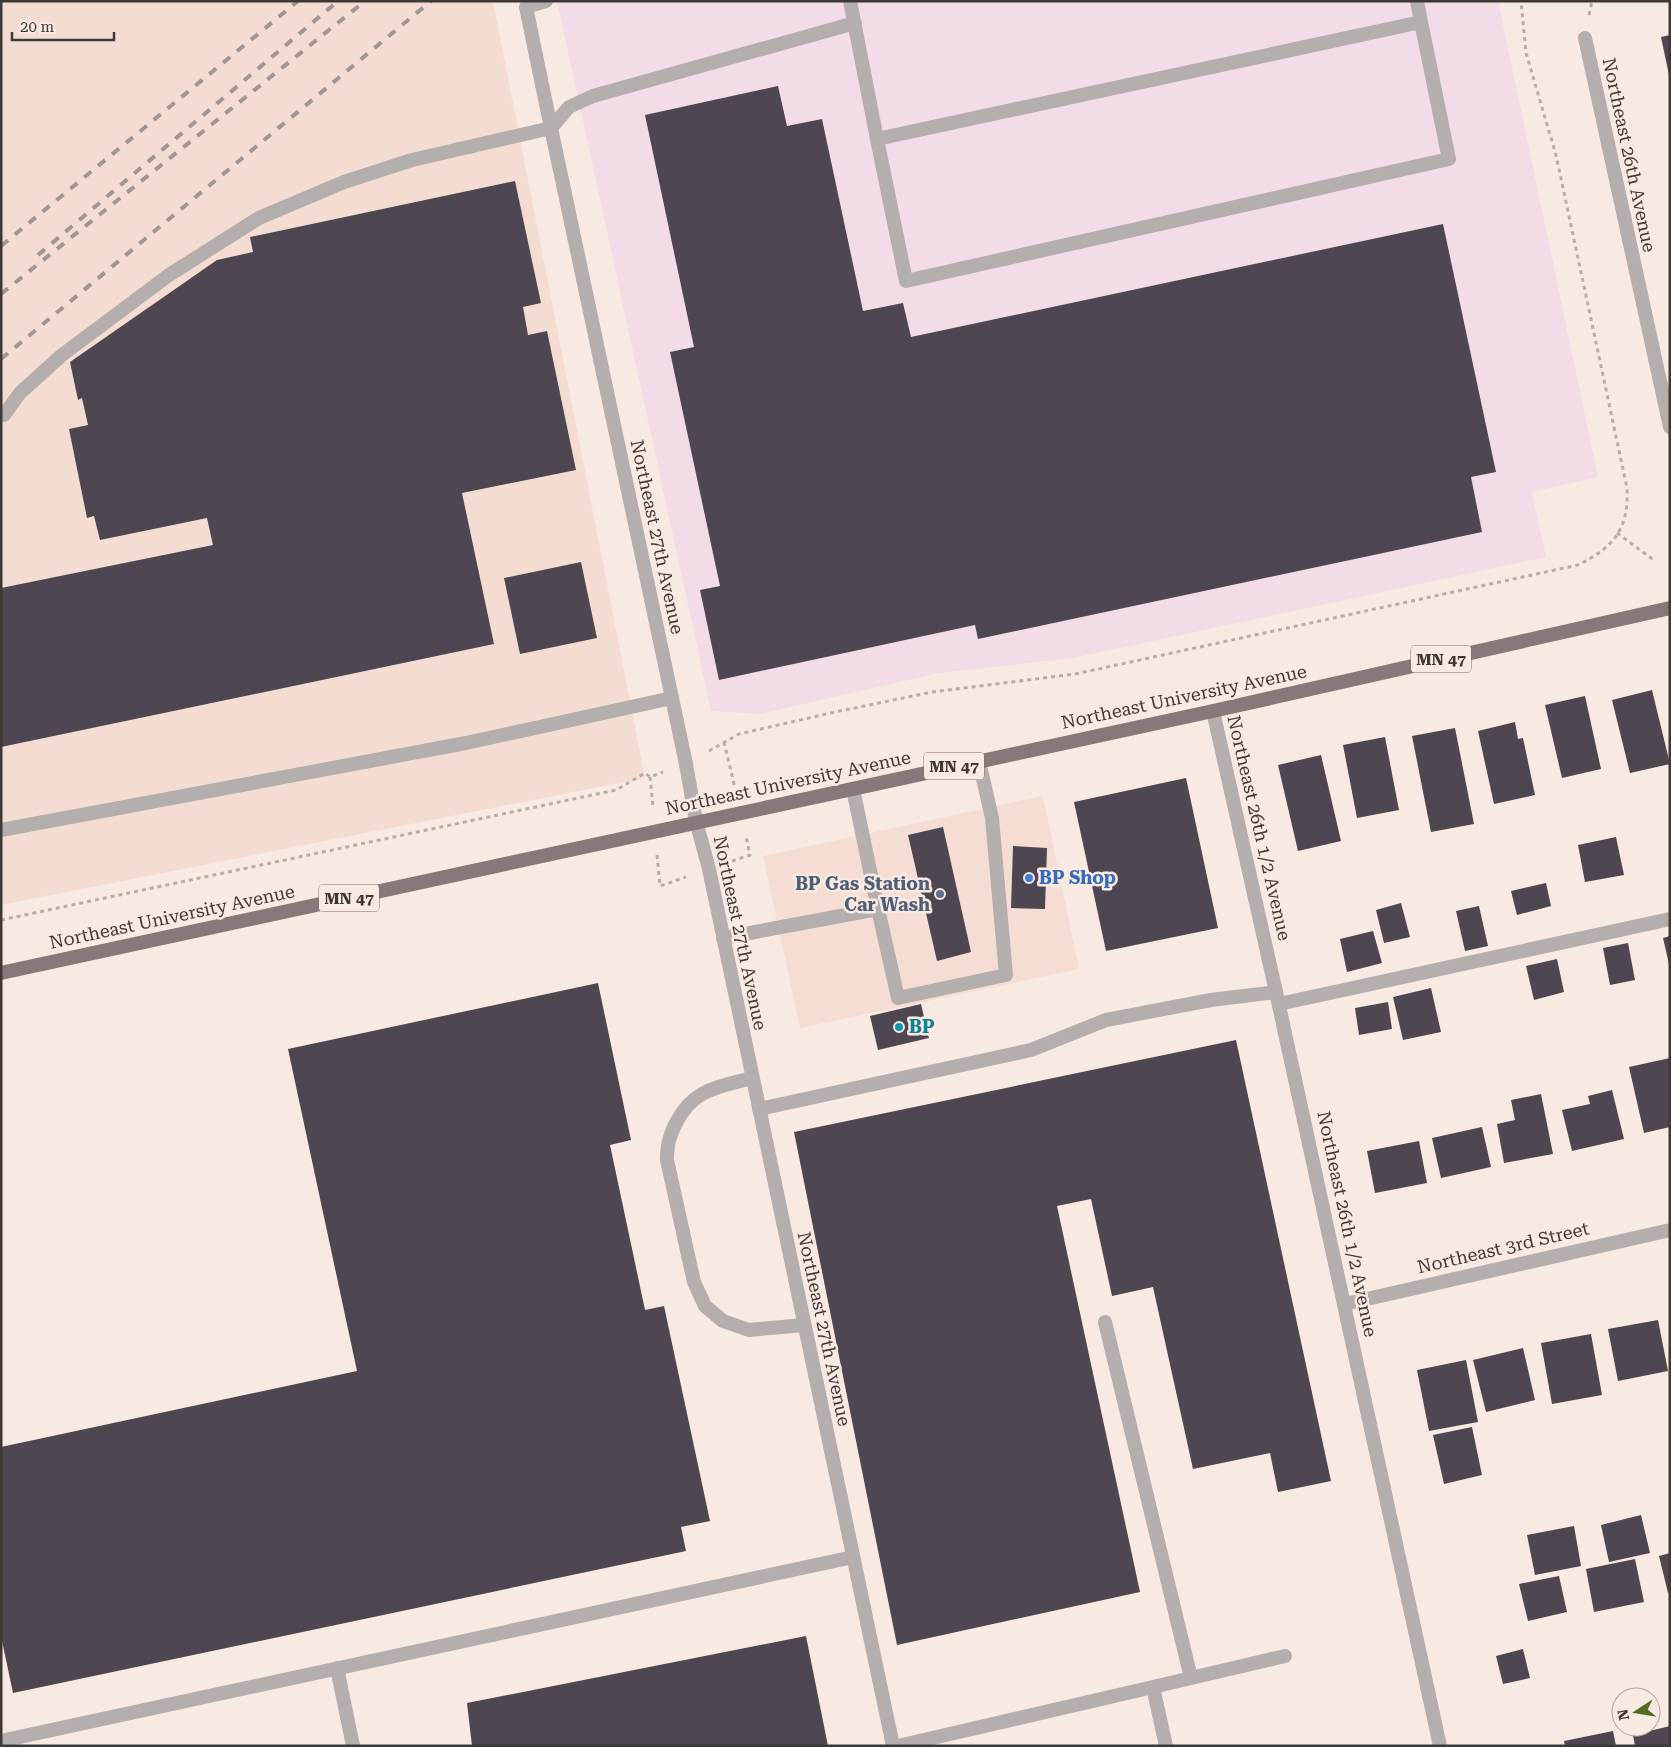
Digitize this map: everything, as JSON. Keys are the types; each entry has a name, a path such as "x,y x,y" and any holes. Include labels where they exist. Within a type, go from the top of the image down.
{"main road":[{"name":"Northeast University Avenue","path":"1,973 1213,710 1670,608"}],"street":[{"name":"Northeast 27th Avenue","path":"546,1 526,7 672,698 696,821 723,938 893,1746"},
{"path":"850,1 906,281 1449,159 1416,1"},
{"path":"877,139 1421,22"},
{"path":"4,415 20,393 62,355 169,275 259,218 344,182 412,160 551,128 569,107 593,96 854,23"},
{"name":"Northeast 26th Avenue","path":"1584,38 1666,389 1670,428"},
{"path":"1,830 466,743 672,698"},
{"name":"Northeast 26th 1/2 Avenue","path":"1213,710 1278,998 1440,1746"},
{"path":"853,788 898,998 1006,975 992,818 979,760"},
{"path":"723,938 878,910"},
{"path":"759,1109 1030,1050 1106,1020 1212,1000 1278,998 1670,919"},
{"path":"752,1078 712,1088 695,1097 682,1110 666,1142 667,1160 694,1282 705,1306 723,1321 749,1330 804,1324"},
{"name":"Northeast 3rd Street","path":"1345,1304 1670,1230"},
{"path":"1104,1322 1191,1678"},
{"path":"1,1741 853,1557"},
{"path":"898,1746 1285,1656"},
{"path":"337,1668 353,1746"},
{"path":"1153,1687 1166,1746"}],"path":[{"path":"724,742 739,734 932,692 1075,674 1578,565 1600,554 1624,524 1628,506 1627,488 1556,155 1526,53 1521,1"},
{"path":"1618,533 1655,561"},
{"path":"1,920 616,790 645,773 650,777"}],"shaded area":[{"path":"1,1 493,1 645,778 1,905"},
{"path":"557,1 1498,1 1598,477 1532,492 1546,557 1073,658 939,673 760,714 711,711"},
{"path":"1043,796 1079,969 800,1028 763,856"}],"building":[{"path":"1670,35 1670,75 1669,75 1661,37"},
{"path":"778,86 787,126 822,119 863,311 903,303 911,337 1443,224 1496,472 1471,477 1482,532 978,639 975,625 719,680 700,590 720,586 670,352 694,347 645,115"},
{"path":"515,181 541,303 523,307 528,335 547,331 576,470 462,493 494,644 1,747 1,588 213,545 207,518 100,540 94,516 87,518 69,429 88,425 82,398 78,400 70,362 217,260 253,252 250,237"},
{"path":"581,562 597,638 520,654 504,578"},
{"path":"1652,690 1670,764 1630,773 1612,700"},
{"path":"1585,696 1601,769 1562,778 1545,705"},
{"path":"1515,722 1518,739 1523,738 1535,795 1494,804 1478,731"},
{"path":"1455,728 1474,824 1431,832 1412,736"},
{"path":"1385,737 1399,810 1357,818 1343,745"},
{"path":"1321,755 1341,841 1298,851 1278,765"},
{"path":"1186,778 1218,928 1106,951 1074,802"},
{"name":"BP Gas Station Car Wash","path":"943,827 971,952 937,961 908,835"},
{"path":"1616,837 1624,875 1585,882 1578,845"},
{"name":"BP Shop","path":"1013,846 1047,848 1045,909 1011,908"},
{"path":"1546,883 1551,906 1517,915 1511,891"},
{"path":"1401,903 1410,937 1384,943 1376,910"},
{"path":"1479,906 1488,946 1465,951 1456,911"},
{"path":"1373,931 1382,963 1347,972 1340,939"},
{"path":"1670,936 1670,964 1669,964 1663,938"},
{"path":"1628,943 1635,980 1610,985 1603,948"},
{"path":"1557,959 1564,992 1534,1000 1526,966"},
{"path":"598,983 631,1140 610,1145 645,1310 664,1306 710,1521 681,1527 686,1551 13,1693 1,1636 1,1447 357,1371 288,1049"},
{"path":"1431,988 1441,1032 1403,1040 1393,997"},
{"path":"1388,1002 1392,1029 1359,1035 1355,1008"},
{"name":"BP","path":"921,1004 929,1038 878,1050 870,1016"},
{"path":"1236,1040 1331,1481 1278,1492 1270,1453 1193,1469 1153,1287 1112,1296 1091,1199 1057,1206 1140,1592 897,1645 794,1132"},
{"path":"1670,1058 1670,1127 1644,1133 1629,1067"},
{"path":"1612,1090 1624,1139 1572,1151 1562,1110 1590,1104 1588,1096"},
{"path":"1541,1094 1553,1154 1504,1163 1497,1124 1515,1120 1511,1100"},
{"path":"1482,1127 1491,1167 1441,1178 1432,1138"},
{"path":"1419,1141 1427,1183 1375,1193 1367,1151"},
{"path":"1658,1320 1668,1371 1618,1381 1608,1329"},
{"path":"1591,1334 1602,1395 1552,1404 1541,1343"},
{"path":"1523,1348 1535,1400 1486,1412 1473,1360"},
{"path":"1466,1360 1478,1422 1429,1431 1417,1370"},
{"path":"1472,1427 1482,1475 1444,1484 1433,1435"},
{"path":"1641,1515 1650,1553 1609,1562 1601,1525"},
{"path":"1574,1526 1581,1566 1535,1575 1527,1535"},
{"path":"1670,1553 1670,1592 1668,1593 1659,1556"},
{"path":"1635,1559 1644,1602 1594,1612 1586,1569"},
{"path":"1559,1576 1567,1612 1528,1621 1519,1584"},
{"path":"806,1636 828,1746 472,1746 467,1703"},
{"path":"1523,1649 1530,1678 1503,1684 1496,1656"},
{"path":"1670,1726 1670,1746 1635,1746 1633,1737 1661,1737 1661,1728"},
{"path":"1611,1731 1611,1737 1614,1737 1616,1746 1565,1746 1564,1741"}],"railway":[{"path":"1,246 298,1"},
{"path":"38,255 338,1"},
{"path":"1,294 365,1"},
{"path":"1,359 431,1"}],"place":[{"name":"BP Shop","path":"1029,878"},
{"name":"BP Gas Station Car Wash","path":"940,894"},
{"name":"BP","path":"899,1027"}]}
